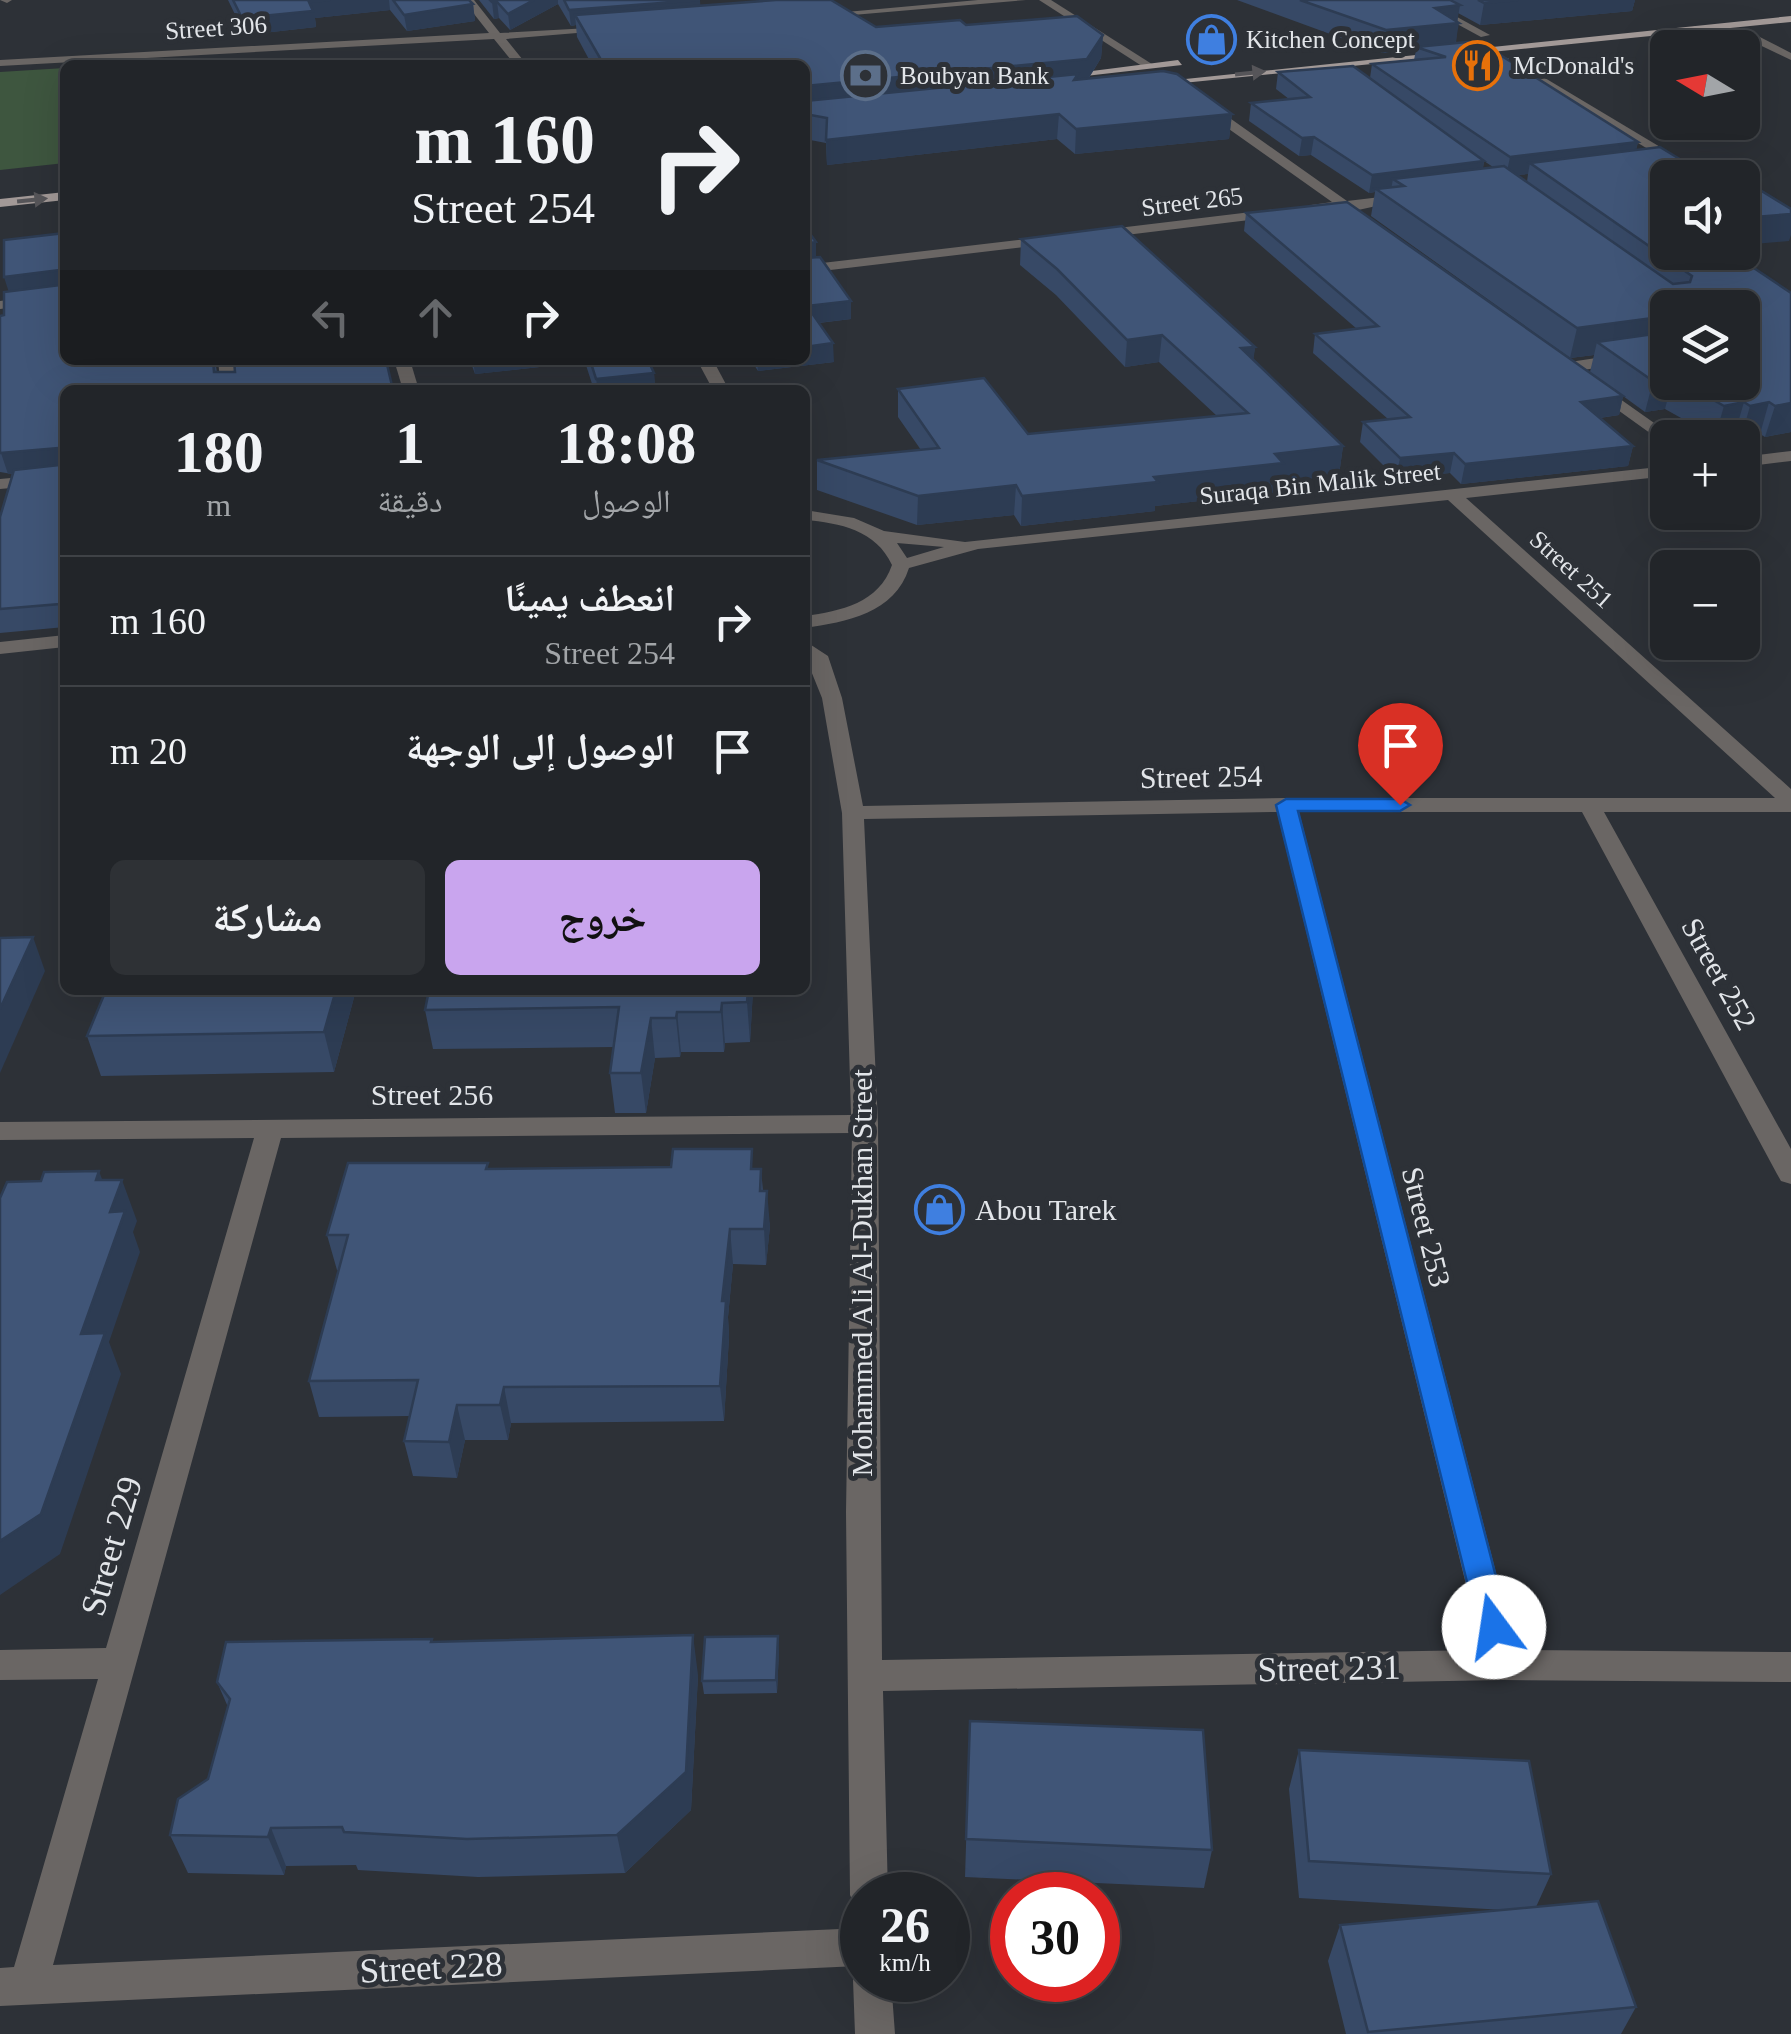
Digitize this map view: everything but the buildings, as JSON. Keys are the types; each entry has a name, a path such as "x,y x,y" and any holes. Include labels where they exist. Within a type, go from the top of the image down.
{"main road":[{"path":"1606,23 1791,8"},
{"path":"1134,84 1694,29 1751,29 1791,20"},
{"path":"1467,36 1499,33"},
{"path":"1052,77 1202,62 1086,82 1098,88"},
{"path":"0,203 60,197"}],"street":[{"path":"468,0 517,60"},
{"path":"811,15 1021,0"},
{"path":"1044,0 1149,66"},
{"path":"1418,0 1484,35"},
{"name":"Street 306","path":"0,63 623,29"},
{"path":"1751,29 1791,57"},
{"path":"1512,62 1512,54 1520,47"},
{"path":"1464,52 1512,62 1677,160"},
{"path":"1169,81 1361,216"},
{"path":"1308,210 1417,196"},
{"name":"Street 265","path":"1082,236 1290,212"},
{"path":"810,267 1062,238"},
{"path":"0,305 60,298"},
{"path":"1570,367 1650,355"},
{"path":"1554,356 1650,427"},
{"path":"1760,460 1791,456"},
{"name":"Suraqa Bin Malik Street","path":"901,565 977,544 1650,472"},
{"path":"0,484 60,478"},
{"name":"Street 251","path":"1452,494 1791,803"},
{"name":"Suraqa Bin Malik Street","path":"810,513 851,522 881,536 977,544"},
{"path":"810,621 847,614 894,586 901,565 898,554 881,536"},
{"name":"Mohammed Ali Al-Dukhan Street","path":"847,614 812,652 832,698 853,813 865,1124 862,1512 869,1872"},
{"path":"0,648 60,642"},
{"name":"Street 254","path":"853,813 1286,805 1791,803"},
{"name":"Street 253","path":"1286,805 1503,1665"},
{"name":"Street 252","path":"1590,805 1791,1174"},
{"name":"Street 256","path":"0,1130 865,1124"},
{"name":"Street 229","path":"14,1987 119,1663 270,1128"},
{"path":"0,1665 119,1663"},
{"name":"Street 231","path":"868,1676 1503,1665 1791,1667"},
{"name":"Street 228","path":"14,1987 840,1948"},
{"path":"873,2002 875,2034"}],"green space":[{"path":"60,68 60,164 0,170 0,72"}],"place":[{"name":"Kitchen Concept","path":"1211,39"},
{"name":"McDonald's","path":"1478,65"},
{"name":"Boubyan Bank","path":"865,75"},
{"name":"Abou Tarek","path":"940,1210"}],"route":[{"path":"1400,805 1286,805 1494,1627"}]}
